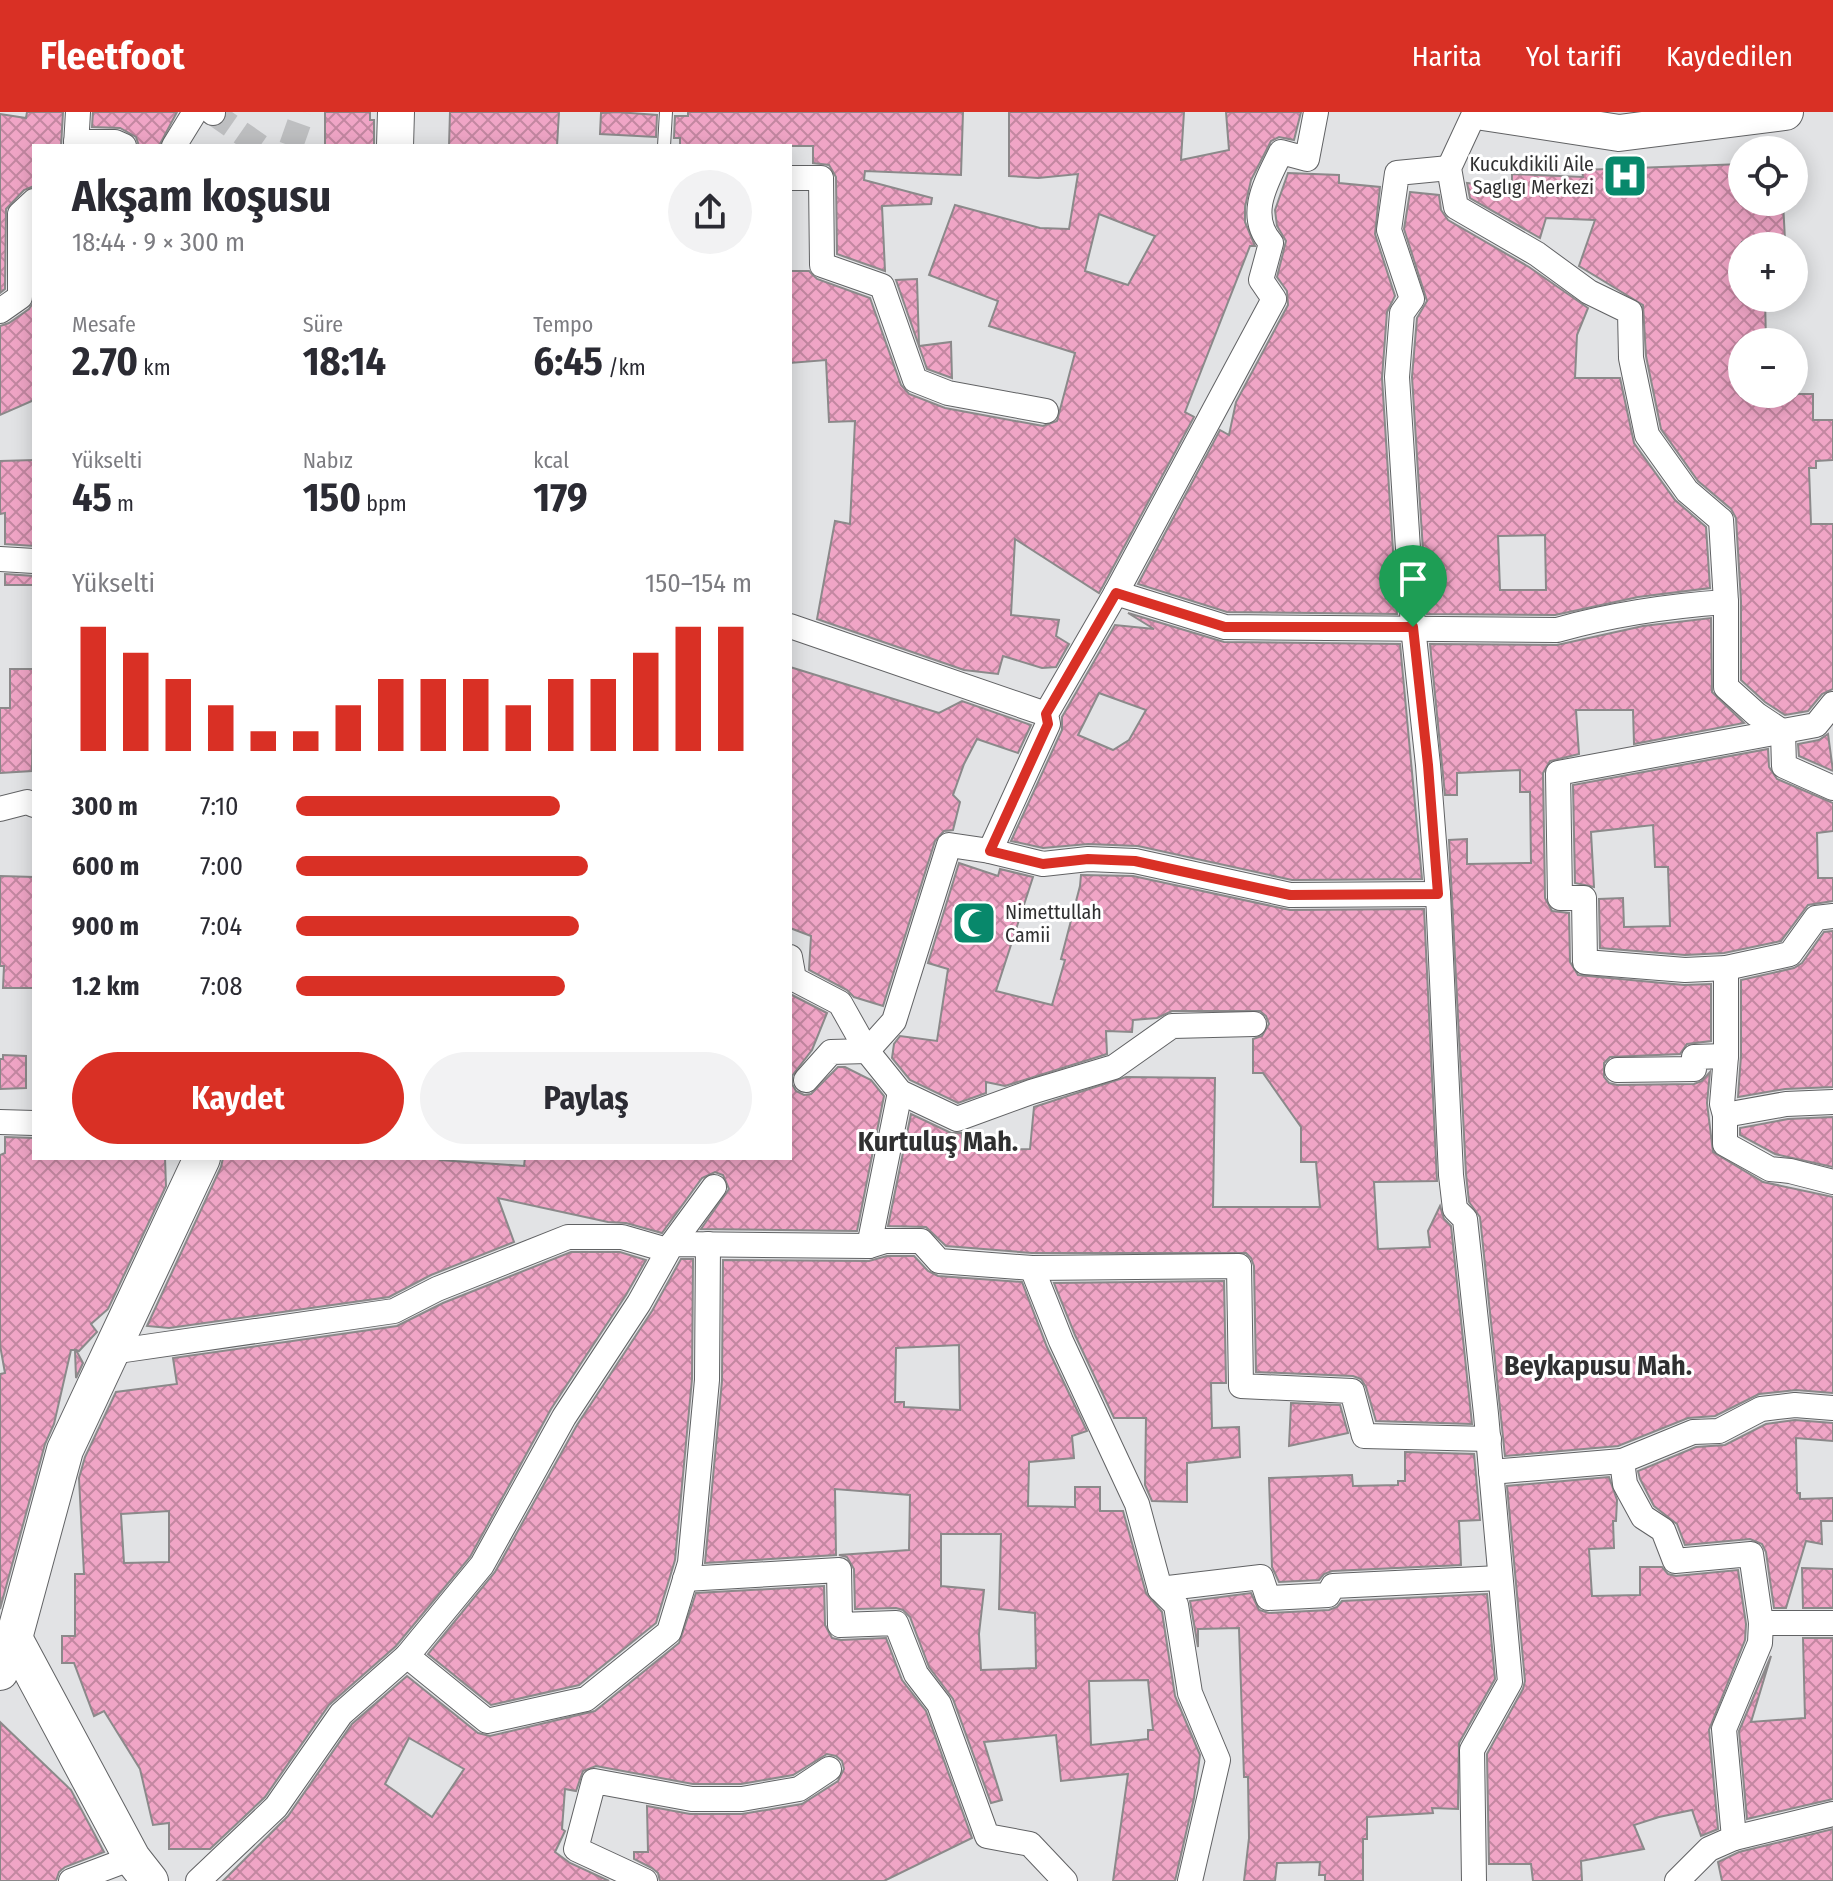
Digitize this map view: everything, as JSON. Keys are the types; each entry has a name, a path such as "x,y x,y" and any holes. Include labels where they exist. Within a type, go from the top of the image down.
{"main road":[{"path":"395,144 396,112"},
{"path":"1483,112 1574,119 1619,133 1785,112"},
{"path":"0,1672 14,1638 65,1450 201,1160"},
{"path":"14,1638 141,1869"}],"street":[{"path":"78,112 76,144 120,144"},
{"path":"175,144 195,112"},
{"path":"990,851 1048,724 1046,714 1116,593 1274,299 1261,280 1271,243 1261,232 1259,198 1281,152 1307,159 1316,112"},
{"path":"1475,112 1449,168 1456,207 1537,254 1589,292 1630,312 1631,358 1647,435 1687,491 1721,520 1726,602 1726,687 1756,714 1783,732"},
{"path":"1449,168 1397,173 1389,230 1412,299 1402,313 1397,377 1413,627 1438,894 1452,1186 1455,1209 1465,1219 1489,1439 1510,1682 1472,1750 1474,1881"},
{"path":"792,178 821,178 822,265 882,286 915,380 948,393 1046,411"},
{"path":"0,311 20,297 20,214 32,203"},
{"path":"0,559 32,561"},
{"path":"1116,593 1225,627 1557,630 1609,615 1726,602"},
{"path":"792,627 1046,714"},
{"path":"1833,704 1820,723 1558,773 1560,898 1584,898 1585,962 1685,970 1726,968 1790,954 1816,918 1833,916"},
{"path":"1783,732 1784,766 1833,788"},
{"path":"0,809 27,802 32,804"},
{"path":"806,1080 831,1052 867,1051 894,1021 949,845 1043,864 1088,859 1135,861 1290,895 1438,894"},
{"path":"792,968 794,979 840,1003 867,1051 900,1092 957,1119 1114,1067 1172,1026 1254,1024"},
{"path":"1726,968 1726,1056 1722,1104 1725,1144 1770,1169 1833,1182"},
{"path":"1617,1070 1694,1069 1694,1057 1726,1056"},
{"path":"869,1246 900,1092"},
{"path":"1725,1115 1786,1104 1833,1102"},
{"path":"0,1122 32,1123"},
{"path":"198,1881 276,1807 341,1714 407,1656 482,1565 564,1417 639,1303 669,1247 714,1187"},
{"path":"111,1352 394,1311 437,1289 568,1237 622,1237 669,1247 708,1244 869,1246 885,1241 921,1241 939,1261 1032,1268 1239,1266 1241,1386 1352,1391 1364,1436 1489,1439"},
{"path":"407,1656 487,1721 586,1699 669,1632 690,1563 707,1380 708,1244"},
{"path":"1032,1268 1061,1341 1137,1504 1160,1589 1176,1605 1190,1693 1218,1760 1190,1881"},
{"path":"1491,1472 1622,1461 1693,1432 1719,1431 1761,1409 1795,1405 1833,1408"},
{"path":"1622,1461 1625,1484 1643,1517 1663,1530 1675,1561 1751,1554 1761,1623 1760,1643 1724,1729 1734,1838"},
{"path":"685,1579 839,1570 840,1625 896,1623 916,1674 939,1704 987,1836 1030,1844 1065,1881"},
{"path":"1160,1589 1261,1577 1268,1598 1328,1595 1333,1586 1500,1578"},
{"path":"1761,1623 1833,1623"},
{"path":"645,1881 576,1849 594,1781 692,1799 742,1799 799,1789 829,1769"},
{"path":"1677,1881 1709,1849 1734,1838 1833,1814"},
{"path":"71,1881 141,1869"}],"lane":[{"path":"664,144 666,112"}],"building":[{"path":"27,112 63,112 61,144 32,144 32,187 24,190 6,209 5,289 0,293 0,114 26,118"},
{"path":"93,112 177,112 160,144 138,144 136,137 120,128 92,127"},
{"path":"325,112 370,112 370,120 374,120 374,144 325,144"},
{"path":"450,112 559,112 557,144 449,144"},
{"path":"688,112 963,112 961,175 865,171 864,180 932,198 931,204 882,206 885,271 837,254 836,177 829,165 813,163 813,146 680,144 680,138 674,138 675,116 688,116"},
{"path":"1009,112 1184,112 1181,160 1229,150 1226,112 1301,112 1294,140 1279,137 1271,141 1251,180 1245,222 1255,246 1250,246 1185,412 1194,417 1103,586 1099,593 1015,539 1011,615 1059,620 1056,636 1069,644 1056,667 1042,668 1003,656 998,674 964,670 817,619 835,521 850,524 855,421 829,422 826,360 792,363 792,271 809,271 817,279 870,298 901,385 909,394 945,408 1043,426 1057,421 1075,353 989,326 998,301 929,275 955,205 1040,228 1069,229 1078,174 1038,178 1009,176","holes":["1099,214 1155,236 1128,285 1085,271"]},
{"path":"601,113 657,115 656,137 600,134"},
{"path":"1728,165 1728,216 1784,216 1785,232 1728,232 1728,312 1765,312 1766,328 1728,328 1728,408 1808,408 1808,394 1813,394 1813,420 1833,420 1833,460 1816,461 1816,468 1809,468 1811,524 1833,524 1833,689 1822,694 1808,711 1785,715 1741,680 1741,601 1736,518 1731,509 1698,481 1661,429 1646,356 1643,305 1579,266 1595,220 1546,218 1540,238 1470,198 1467,183 1512,189 1512,174 1583,177 1582,170"},
{"path":"1288,173 1339,175 1339,183 1380,187 1375,234 1395,296 1387,312 1382,378 1397,614 1227,612 1138,584 1220,430 1229,435 1236,402 1288,305 1287,291 1277,277 1286,241 1277,226 1275,210"},
{"path":"1410,192 1439,195 1441,210 1448,220 1529,267 1588,308 1577,335 1575,378 1620,378 1634,443 1675,500 1706,527 1710,588 1638,597 1555,615 1427,614 1412,377 1417,318 1427,301 1404,229","holes":["1545,535 1546,590 1500,590 1498,536"]},
{"path":"917,279 919,346 951,342 952,378 927,369 896,280"},
{"path":"32,304 32,401 0,415 0,326"},
{"path":"32,460 32,546 5,544 5,513 0,514 0,461"},
{"path":"5,574 32,576 32,585 5,585"},
{"path":"1128,613 1224,642 1400,644 1422,879 1292,880 1138,846 1088,844 1043,848 1011,841 1062,730 1062,717 1115,625 1154,629","holes":["1099,693 1146,710 1129,740 1113,750 1078,735"]},
{"path":"1711,618 1712,692 1744,723 1634,744 1633,710 1576,710 1579,754 1550,761 1543,773 1545,898 1552,911 1569,913 1570,962 1578,975 1684,985 1711,984 1711,1041 1687,1044 1680,1054 1610,1057 1604,1063 1604,1077 1609,1083 1617,1085 1694,1084 1710,1072 1707,1103 1713,1152 1763,1182 1833,1197 1833,1393 1796,1390 1759,1394 1715,1416 1688,1418 1618,1446 1505,1456 1480,1217 1469,1202 1466,1174 1449,840 1467,839 1467,864 1531,863 1530,792 1520,792 1520,770 1457,773 1457,795 1445,795 1430,644 1557,645 1643,626"},
{"path":"792,668 939,713 962,701 1031,725 1018,753 977,739 953,795 960,802 953,830 944,831 935,841 883,1006 854,997 847,990 809,970 811,936 792,929"},
{"path":"10,669 32,669 32,771 0,773 0,708 10,708"},
{"path":"1828,734 1833,771 1799,756 1798,744 1819,740"},
{"path":"1768,749 1769,767 1777,779 1833,803 1833,831 1817,833 1818,878 1833,878 1833,901 1808,905 1781,941 1724,953 1685,955 1600,948 1599,899 1623,898 1624,927 1670,926 1668,867 1655,867 1653,825 1591,832 1594,887 1575,883 1573,785"},
{"path":"959,863 998,876 1000,869 1033,877 996,991 1052,1005 1065,960 1061,959 1081,875 1133,876 1290,910 1424,909 1437,1181 1374,1182 1378,1249 1430,1247 1428,1231 1440,1206 1444,1219 1451,1226 1472,1424 1376,1421 1361,1379 1353,1376 1256,1372 1254,1266 1246,1253 1032,1253 946,1246 926,1227 888,1226 911,1114 951,1133 962,1133 962,1150 1030,1149 1034,1107 1126,1077 1215,1078 1213,1207 1320,1207 1316,1162 1301,1162 1301,1127 1263,1073 1253,1073 1253,1039 1262,1036 1269,1024 1260,1011 1172,1011 1157,1018 1133,1020 1132,1032 1106,1031 1107,1054 1005,1086 986,1082 986,1093 958,1103 910,1080 892,1058 894,1044 900,1036 937,1041 948,969 928,963"},
{"path":"0,876 32,877 32,988 3,988 4,966 0,966"},
{"path":"1833,931 1833,1087 1785,1089 1738,1097 1741,980 1794,968 1802,963 1824,932"},
{"path":"792,995 827,1013 812,1050 792,1076"},
{"path":"3,1055 26,1056 26,1088 0,1089 0,1059"},
{"path":"838,1067 845,1067 871,1080 884,1096 857,1231 701,1229 729,1189 723,1175 715,1172 702,1178 662,1233 498,1198 514,1242 431,1275 389,1297 169,1328 147,1326 223,1160 440,1160 524,1166 525,1160 792,1160 792,1084 796,1091 811,1094"},
{"path":"1833,1117 1833,1167 1775,1154 1740,1135 1740,1128 1788,1119"},
{"path":"5,1137 32,1138 32,1160 165,1160 166,1186 108,1309 91,1324 97,1332 79,1351 76,1350 83,1363 76,1378 75,1350 71,1350 54,1424 45,1444 0,1609 0,1374 5,1373 0,1345 0,1155 5,1153"},
{"path":"571,1252 620,1252 646,1260 551,1409 470,1557 396,1646 329,1705 265,1797 210,1849 169,1849 169,1823 153,1825 140,1769 104,1711 94,1716 74,1663 62,1663 62,1636 75,1636 75,1574 84,1574 79,1478 85,1457 116,1392 177,1384 173,1358 397,1326 443,1303","holes":["169,1511 169,1562 124,1563 121,1514"]},
{"path":"887,1256 914,1256 928,1271 938,1276 1022,1282 1047,1347 1087,1431 1072,1436 1074,1458 1029,1462 1028,1506 1075,1507 1075,1487 1100,1487 1100,1511 1123,1511 1146,1593 1162,1612 1175,1696 1200,1755 1194,1798 1175,1881 1113,1881 1128,1774 1061,1781 1056,1735 984,1742 1002,1800 991,1803 953,1699 929,1667 910,1617 896,1608 855,1609 854,1569 847,1557 839,1555 909,1550 910,1495 835,1489 836,1555 705,1563 722,1381 723,1260 869,1261","holes":["959,1345 960,1410 904,1407 904,1402 895,1402 896,1348","941,1534 1001,1534 999,1609 1035,1613 1036,1668 981,1670 979,1634 984,1590 941,1586","1148,1680 1153,1730 1148,1730 1148,1739 1091,1745 1089,1681"]},
{"path":"681,1259 693,1259 692,1379 675,1560 656,1623 579,1685 491,1705 428,1654 495,1572 577,1425 652,1311"},
{"path":"1224,1281 1226,1383 1211,1383 1212,1428 1239,1427 1240,1457 1187,1463 1187,1502 1152,1501 1145,1485 1146,1418 1114,1418 1054,1283"},
{"path":"1291,1403 1340,1405 1348,1433 1289,1446"},
{"path":"1795,1420 1833,1423 1833,1441 1796,1438 1797,1493 1800,1493 1800,1499 1833,1498 1833,1521 1821,1521 1822,1544 1806,1541 1786,1608 1774,1608 1766,1552 1762,1544 1750,1539 1685,1545 1677,1524 1654,1506 1638,1471 1696,1447 1725,1445 1766,1424"},
{"path":"1405,1452 1474,1454 1480,1520 1459,1521 1461,1565 1332,1571 1319,1580 1279,1582 1272,1567 1269,1478 1352,1475 1353,1486 1398,1485 1398,1481 1405,1481"},
{"path":"1609,1477 1617,1500 1616,1521 1613,1521 1614,1548 1589,1549 1592,1596 1640,1595 1640,1567 1662,1567 1668,1574 1676,1576 1738,1570 1746,1624 1745,1640 1709,1730 1718,1829 1701,1836 1692,1810 1659,1817 1634,1825 1644,1849 1581,1861 1582,1881 1533,1881 1531,1864 1489,1864 1487,1754 1525,1681 1507,1486"},
{"path":"1802,1568 1833,1569 1833,1608 1803,1608"},
{"path":"824,1586 825,1625 832,1638 886,1638 902,1680 926,1711 972,1838 884,1881 660,1881 658,1873 634,1859 634,1852 648,1852 647,1806 690,1814 742,1814 802,1804 838,1781 844,1769 842,1761 827,1754 793,1775 741,1784 693,1784 596,1766 583,1771 576,1791 565,1789 562,1829 565,1831 555,1852 570,1863 609,1881 223,1881 288,1816 352,1724 407,1676 478,1733 490,1736 595,1711 679,1643 696,1593","holes":["409,1738 464,1769 432,1817 385,1784"]},
{"path":"1251,1593 1259,1610 1269,1613 1329,1610 1342,1601 1487,1594 1495,1679 1459,1743 1458,1809 1432,1808 1433,1813 1367,1817 1367,1839 1363,1839 1363,1881 1325,1881 1325,1875 1319,1875 1320,1862 1277,1863 1275,1881 1244,1881 1249,1838 1248,1777 1244,1777 1239,1628 1198,1629 1198,1647 1190,1601"},
{"path":"1803,1638 1833,1638 1833,1799 1747,1819 1739,1731 1771,1656 1751,1722 1805,1718"},
{"path":"0,1722 71,1790 104,1852 65,1867 56,1881 0,1881"},
{"path":"1833,1829 1833,1881 1722,1881 1718,1862 1739,1852"}],"tunnel":[{"path":"211,112 257,144"},
{"path":"292,144 303,112"}],"place":[{"name":"Kucukdikili Aile Saglıgı Merkezi","path":"1625,176"},
{"name":"Nimettullah Camii","path":"974,923"}],"district":[{"name":"Kurtuluş Mah.","path":"938,1141"},
{"name":"Beykapusu Mah.","path":"1598,1365"}],"route":[{"path":"1116,593 1225,627 1413,627 1438,894 1290,895 1135,861 1088,859 1043,864 990,851 1048,724 1046,714 1116,593"}]}
